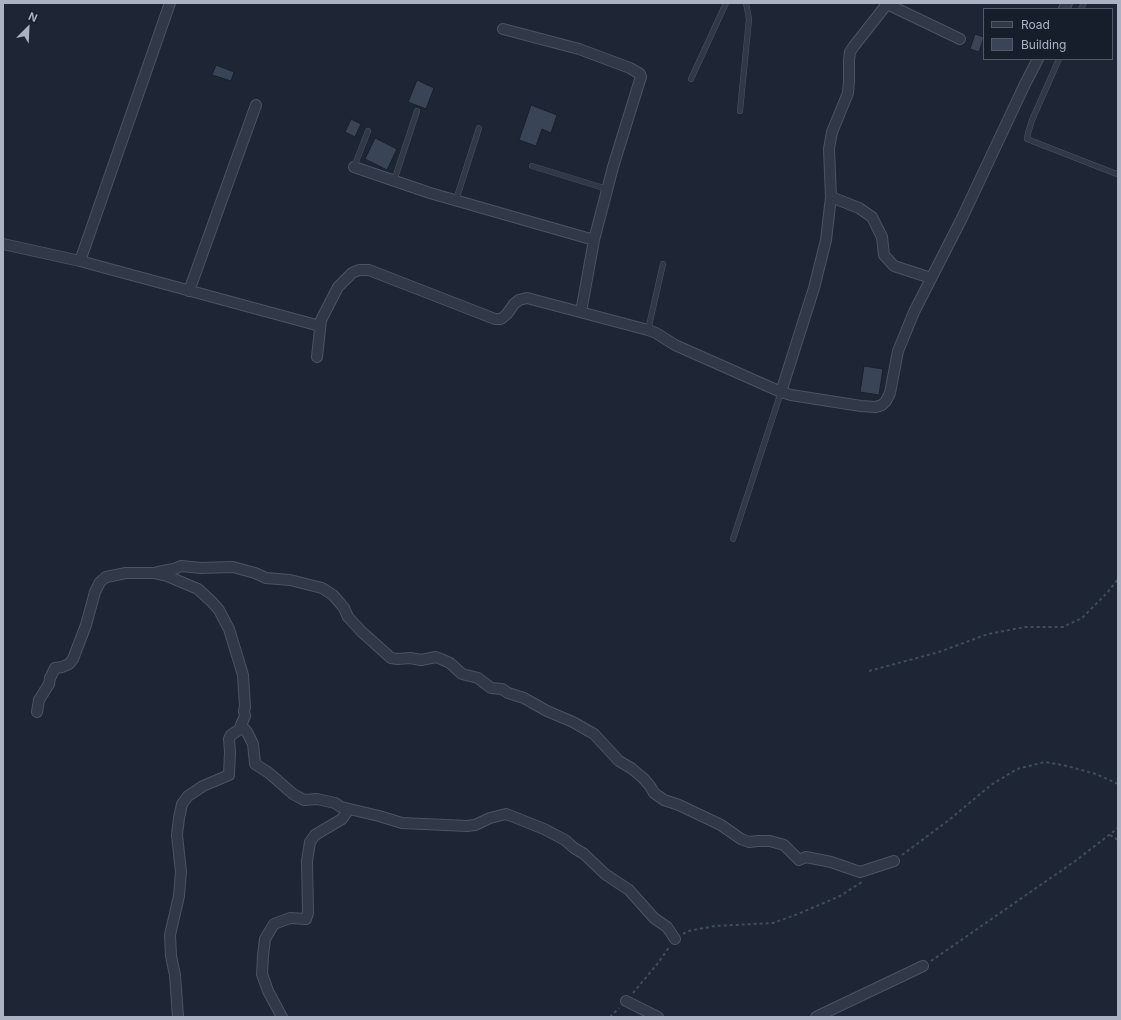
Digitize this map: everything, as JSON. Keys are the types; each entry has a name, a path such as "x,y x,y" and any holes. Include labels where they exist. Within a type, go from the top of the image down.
{"street":[{"path":"80,261 170,3"},
{"path":"781,392 814,288 826,240 831,197 829,149 832,132 848,93 850,81 850,52 886,4 960,39"},
{"path":"503,29 579,49 630,68 640,74 641,77 607,188 594,240 581,312"},
{"path":"317,357 320,326 324,313 338,287 352,273 364,269 399,281 495,319 501,319 519,300 527,298 648,330 675,345 781,392 791,395 861,406 876,407 882,405 890,393 898,351 914,312 962,218 1038,60"},
{"path":"189,291 256,105"},
{"path":"354,167 456,200 594,240"},
{"path":"831,197 859,208 872,217 882,237 884,255 894,266 931,278"},
{"path":"3,245 80,261 320,326"},
{"path":"37,712 39,700 49,684 55,668 69,664 73,659 100,582 106,577 115,575 154,573 181,566 201,568 233,567 255,573 266,578 290,580 322,588 339,602 344,608 348,617 362,632 372,639 391,658 410,658 421,660 436,657 450,663 462,674 478,678 491,688 502,690 530,700 547,711 566,718 590,731 600,739 619,760 637,773 650,786 654,793 664,800 679,805 721,825 741,839 749,842 764,841 777,843 784,845 799,860 806,857 831,862 860,872 894,860"},
{"path":"154,573 168,576 198,589 218,610 229,629 243,675 246,707 244,711 245,716 240,729 231,735 229,739 229,775 203,786 188,796 182,804 177,834 182,872 179,896 170,935 178,1017"},
{"path":"241,725 247,732 253,744 255,764 304,800 326,801 348,809 402,823 442,824 454,826 475,825 490,818 506,814 544,829 565,840 584,854 605,874 629,890 654,918 667,927 675,939"},
{"path":"282,1017 268,991 262,974 265,939 274,924 290,918 306,919 308,912 307,861 310,842 315,835 342,819 348,809"},
{"path":"816,1017 923,966"},
{"path":"626,1001 658,1017"}],"lane":[{"path":"691,79 726,3"},
{"path":"740,111 749,19 746,3"},
{"path":"1059,60 1032,120 1027,139 1118,174"},
{"path":"394,181 417,112"},
{"path":"456,200 479,128"},
{"path":"354,167 368,131"},
{"path":"532,166 607,188"},
{"path":"648,330 663,264"},
{"path":"733,539 781,392"}],"path":[{"path":"869,671 939,652 988,634 1025,627 1063,627 1082,618 1107,593 1118,579"},
{"path":"923,966 1078,859 1118,828"},
{"path":"1110,834 1118,840"}],"building":[{"path":"975,34 983,37 979,52 970,49"},
{"path":"216,65 234,72 231,81 212,75"},
{"path":"417,80 434,88 426,109 408,102"},
{"path":"531,105 557,115 551,133 542,129 536,146 519,140"},
{"path":"351,119 361,124 355,137 345,132"},
{"path":"375,138 397,149 387,170 365,159"},
{"path":"864,366 883,369 879,395 860,392"}]}
